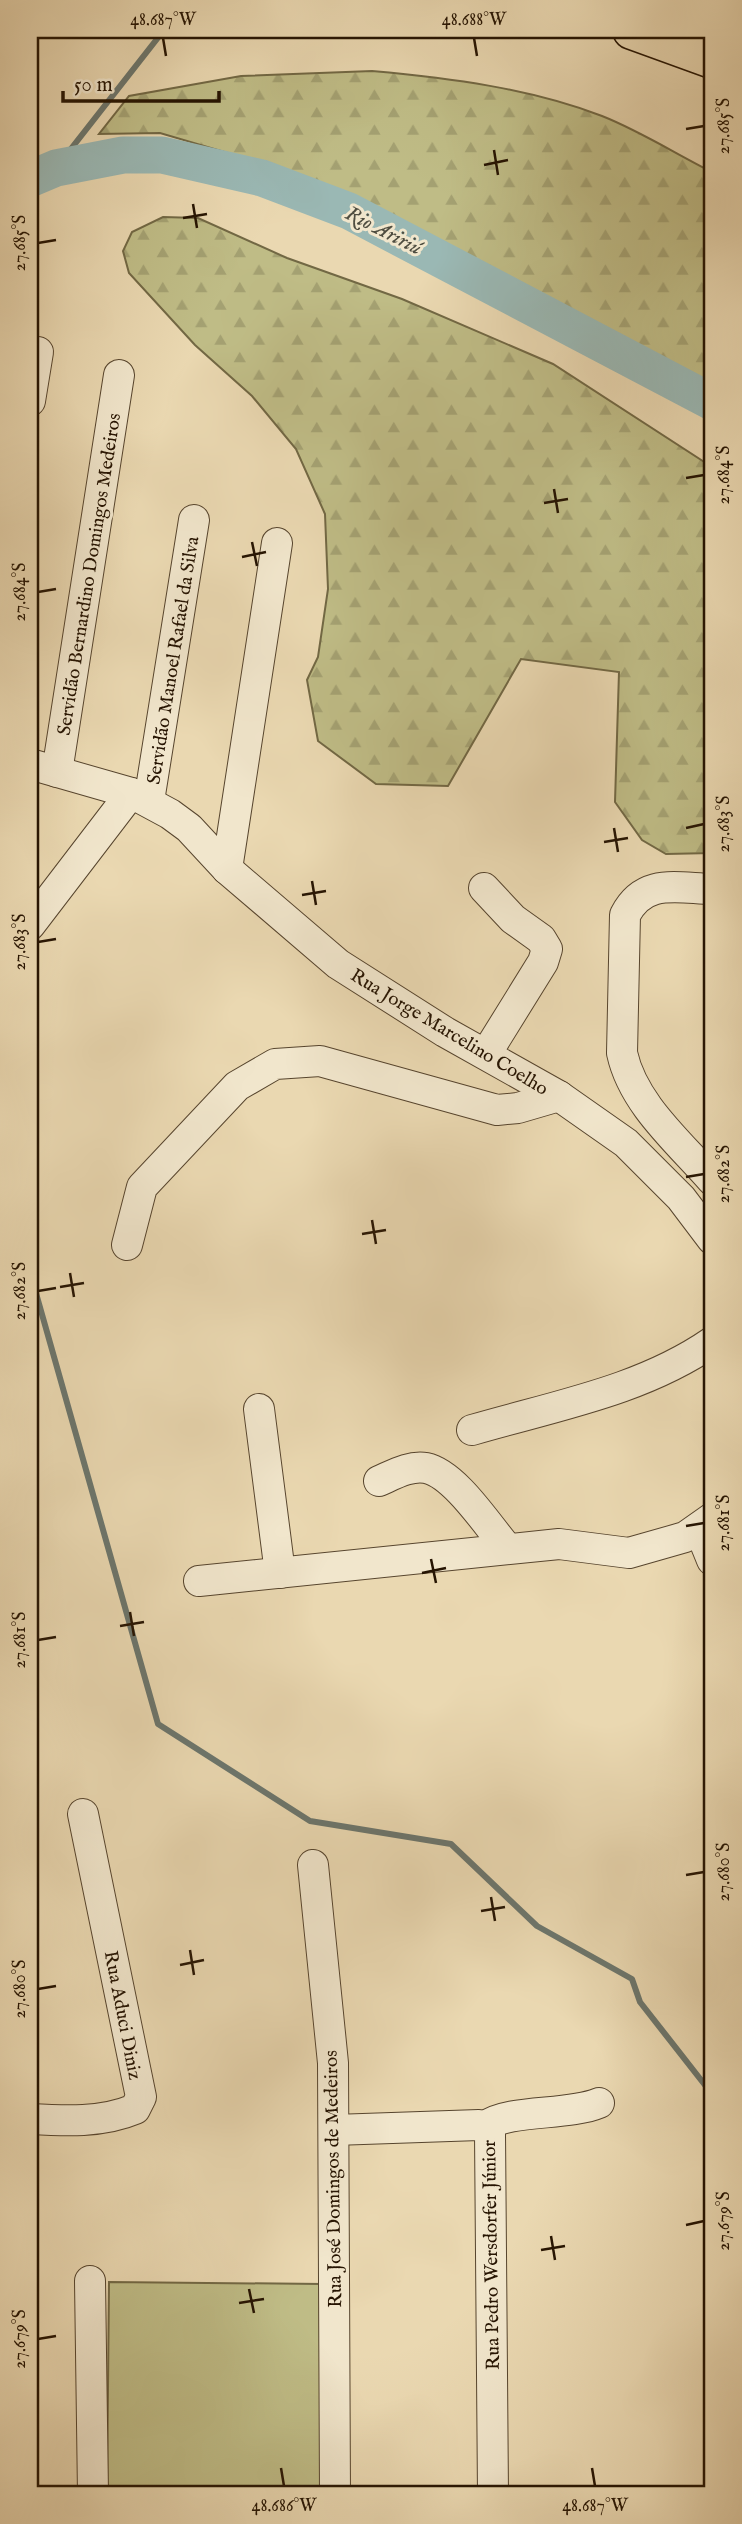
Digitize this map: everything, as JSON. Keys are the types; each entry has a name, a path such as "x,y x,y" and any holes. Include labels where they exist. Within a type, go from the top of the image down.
{"highway":[{"path":"632,30 712,60"}],"street":[{"path":"30,401 38,352"},
{"name":"Servidão Bernardino Domingos Medeiros","path":"43,768 119,375"},
{"name":"Servidão Manoel Rafael da Silva","path":"140,797 194,520"},
{"path":"227,869 277,543"},
{"name":"Rua Jorge Marcelino Coelho","path":"43,768 140,797 188,828 227,869 338,964 445,1032 559,1096 626,1143 681,1198 712,1239"},
{"path":"30,925 140,797"},
{"path":"484,888 513,919 541,939 547,949 543,962 486,1054"},
{"path":"712,889 658,888 643,892 628,908 625,915 622,1053 626,1074 638,1094 712,1180"},
{"path":"127,1245 142,1187 237,1086 275,1063 320,1061 497,1110 518,1108 559,1096"},
{"path":"472,1430 637,1383 680,1364 712,1342"},
{"path":"259,1409 280,1573"},
{"path":"379,1481 411,1468 425,1468 438,1473 452,1483 507,1548"},
{"path":"200,1581 507,1548 577,1544 629,1553 664,1546 706,1523 712,1560"},
{"name":"Rua Aduci Diniz","path":"30,2119 94,2119 122,2115 135,2109 141,2097 83,1814"},
{"name":"Rua José Domingos de Medeiros","path":"313,1865 333,2063 335,2494"},
{"path":"486,2126 500,2119 584,2109 599,2103"},
{"name":"Rua Pedro Wersdorfer Júnior","path":"334,2130 486,2126 490,2133 493,2494"},
{"path":"90,2281 93,2494"}],"green space":[{"path":"372,71 517,91 574,106 630,129 712,172 712,388 269,165 160,133 99,134 129,96 241,76"},
{"path":"163,217 198,218 287,258 402,299 553,364 712,467 712,853 666,854 642,840 615,802 619,672 521,659 448,786 376,784 318,741 307,680 318,657 328,589 325,514 296,449 252,396 195,345 129,273 123,251 132,232"},
{"path":"109,2282 322,2284 320,2494 107,2494"}],"waterway":[{"path":"56,168 164,30"},
{"name":"Rio Aririú","path":"30,179 56,168 123,155 162,155 262,178 349,211 712,402"},
{"path":"30,1272 158,1724 310,1821 451,1844 537,1926 632,1979 640,2002 712,2094"}]}
